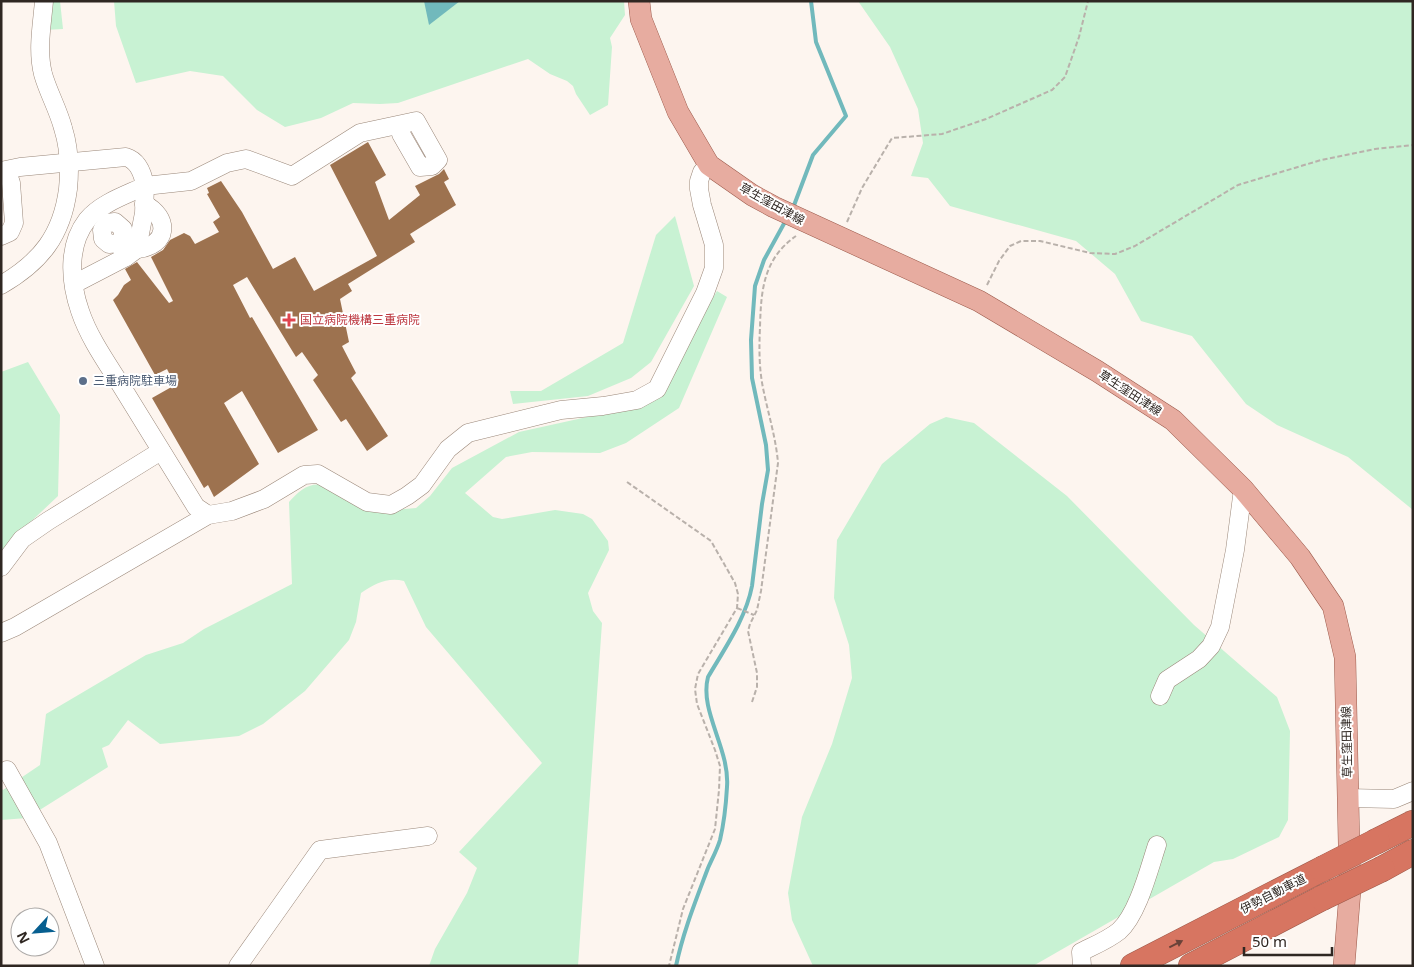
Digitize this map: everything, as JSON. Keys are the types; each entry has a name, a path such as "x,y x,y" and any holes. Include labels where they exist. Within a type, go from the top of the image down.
{"highway":[{"name":"伊勢自動車道","path":"1133,966 1413,823"},
{"path":"1191,966 1413,852"}],"main road":[{"name":"草生窪田津線","path":"639,1 641,18 678,112 709,165 752,195 794,217 979,301 1097,371 1173,420 1243,488 1300,557 1333,606 1345,657 1350,891 1344,966"}],"street":[{"path":"1,285 34,262 56,232 66,199 69,162 64,128 43,74 40,47 44,1"},
{"path":"208,515 196,507 99,350 80,312 72,269 76,240 87,221 101,208 145,186 191,181 227,163 246,159 292,176 360,133 403,124"},
{"path":"2,171 20,167 109,158 131,159 142,171 145,186 144,204 127,250 74,284"},
{"path":"1,633 28,620 208,515 232,511 264,499 304,475 318,474 367,502 391,505 408,496 422,485 448,449 468,433 561,410 603,406 637,400 657,389 705,293 714,268 714,245 699,189 702,172 709,165"},
{"path":"1,236 10,232 14,223 10,176 2,171"},
{"path":"1,567 22,539 162,451"},
{"path":"1160,696 1167,680 1199,659 1211,646 1220,627 1235,550 1243,488"},
{"path":"7,770 47,842 95,966"},
{"path":"1348,798 1394,799 1413,791"},
{"path":"238,966 320,850 428,836"},
{"path":"1082,966 1081,952 1113,934 1125,923 1141,895 1157,845"}],"path":[{"path":"840,238 862,188 892,138 942,134 986,119 1052,90 1065,77 1079,37 1088,1"},
{"path":"979,301 999,261 1010,246 1021,241 1040,241 1090,253 1115,254 1135,246 1238,184 1320,160 1375,149 1413,145"},
{"path":"752,702 757,687 757,673 748,631 761,591 778,463 760,365 762,290 769,268 777,254 788,241 800,232 794,217"},
{"path":"627,482 711,541 735,583 738,594 737,608 698,674 694,689 697,704 720,766 719,790 715,829 682,909 669,966"},
{"path":"737,608 754,615"}],"green space":[{"path":"48,1 60,1 63,29 44,30"},
{"path":"114,1 624,1 625,15 610,38 612,47 608,105 590,115 573,86 567,81 550,74 528,59 398,103 353,103 321,118 285,127 257,110 223,76 190,71 136,83 116,26"},
{"path":"858,1 1413,1 1413,510 1348,457 1277,425 1246,404 1192,336 1141,321 1115,274 1076,241 950,206 928,178 911,176 923,143 918,109 890,47"},
{"path":"675,216 694,286 651,362 631,378 588,396 513,404 510,391 541,391 623,343 656,235"},
{"path":"717,291 727,297 679,408 626,443 600,453 532,452 506,457 465,493 493,517 502,519 555,510 583,514 592,519 608,541 609,550 588,593 593,611 602,623 578,966 429,966 435,949 467,893 477,868 459,852 542,763 426,627 404,581 392,580 381,582 361,593 356,622 349,640 305,691 263,724 239,736 160,744 128,720 109,745 102,748 108,767 27,818 1,820 1,788 3,790 40,765 46,714 146,655 183,643 204,629 292,584 289,502 300,491 318,484 381,511 416,508 430,496 452,468 519,432 646,404"},
{"path":"28,362 60,415 58,496 21,531 1,557 1,372"},
{"path":"946,417 974,423 1067,496 1194,625 1277,697 1290,731 1288,820 1279,837 1233,859 1214,862 1033,966 813,966 792,920 788,893 802,817 832,744 852,678 849,645 834,598 837,540 882,464 930,424"}],"water":[{"path":"424,1 460,1 429,25"}],"building":[{"name":"国立病院機構三重病院","path":"368,142 386,175 375,182 389,220 420,195 415,186 439,174 444,169 449,179 444,182 456,205 410,234 415,242 348,284 352,291 340,299 349,342 342,346 356,373 351,378 388,436 367,451 346,419 341,422 313,380 318,375 302,352 296,357 247,277 233,285 250,318 252,317 318,430 278,453 242,391 224,403 259,464 214,497 208,485 204,488 152,398 175,385 167,369 155,375 113,300 124,285 131,280 125,269 137,262 169,303 173,301 151,257 163,250 170,240 184,233 190,236 195,244 219,232 213,222 220,217 207,194 209,193 207,188 221,181 242,212 273,269 295,257 314,291 377,256 330,165"}],"waterway":[{"path":"793,208 813,155 846,116 816,42 811,1"},
{"path":"676,966 690,916 719,844 724,821 727,773 711,717 706,690 708,677 740,621 752,586 768,470 766,445 752,378 751,340 755,286 764,260 786,220"}],"place":[{"name":"国立病院機構三重病院","path":"289,320"},
{"name":"三重病院駐車場","path":"83,381"}]}
